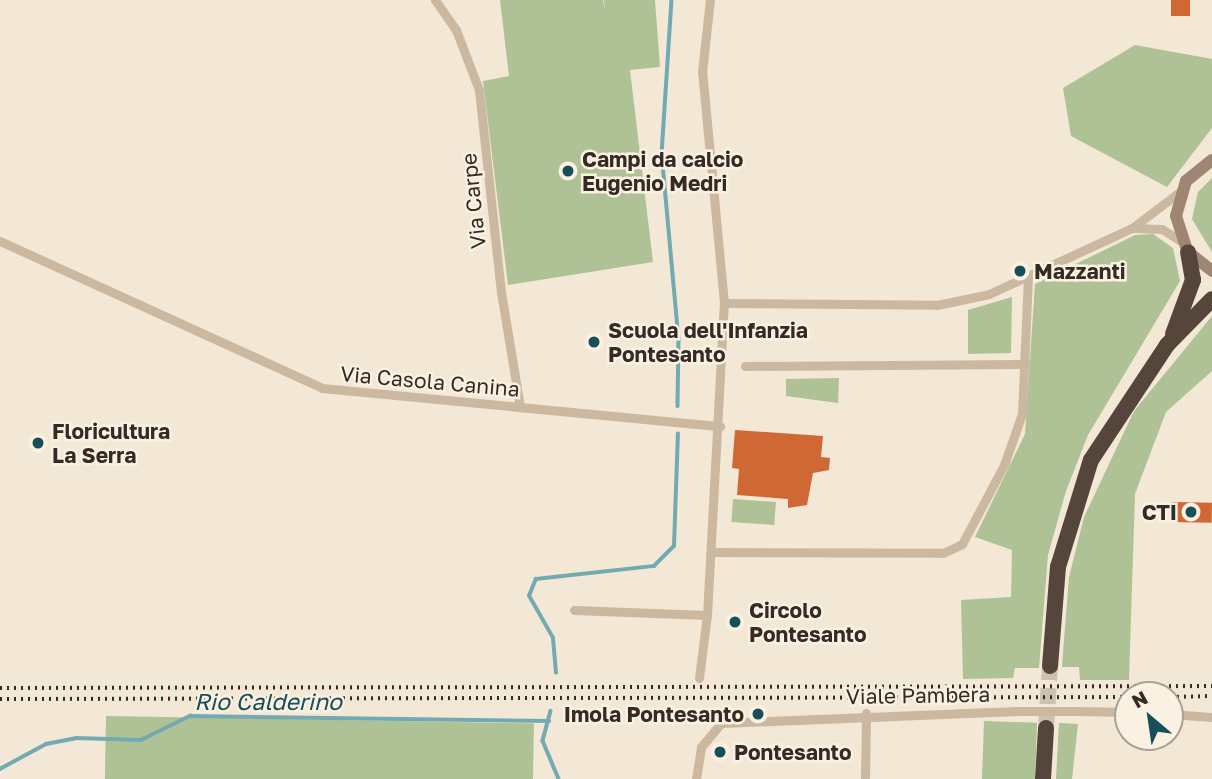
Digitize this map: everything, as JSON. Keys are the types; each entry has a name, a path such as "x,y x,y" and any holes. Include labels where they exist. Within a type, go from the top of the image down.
{"highway":[{"path":"1167,345 1193,280 1185,247"},
{"path":"1050,666 1058,567 1072,511 1091,460 1167,345 1212,299"},
{"path":"1043,779 1046,728"}],"main road":[{"path":"1212,160 1181,191 1176,216 1185,247 1212,271"}],"street":[{"name":"Via Carpe","path":"435,0 456,30 479,90 501,292 520,407"},
{"path":"699,678 707,615 720,426 724,303 702,72 710,0"},
{"path":"724,303 937,305 989,294 1132,228 1181,191"},
{"path":"1132,228 1162,229 1185,247"},
{"name":"Via Casola Canina","path":"0,241 322,388 376,397 520,407 720,426"},
{"path":"711,552 812,555 943,553 962,544 1004,465 1022,414 1028,274"},
{"path":"745,366 1026,364"},
{"path":"574,610 707,615"},
{"name":"Viale Pambera","path":"696,779 701,747 711,730 721,723 774,717 866,713 1114,712"},
{"path":"865,779 866,713"},
{"path":"1184,715 1212,717"}],"green space":[{"name":"Campi da calcio Eugenio Medri","path":"500,0 603,0 605,10 604,0 655,0 660,67 630,70 653,262 508,285 483,81 509,76"},
{"path":"1135,45 1212,59 1212,128 1167,187 1071,136 1063,88"},
{"path":"1212,178 1212,252 1192,219 1198,192"},
{"path":"1153,234 1173,248 1180,281 1088,435 1066,491 1048,555 1039,668 1015,668 1013,678 963,679 961,600 1011,597 1012,550 975,537 1025,434 1035,284 1135,235"},
{"path":"1012,297 1011,353 968,354 968,310"},
{"path":"1212,316 1212,371 1166,412 1135,494 1129,680 1080,680 1079,667 1062,667 1069,577 1084,517 1134,411"},
{"path":"839,378 838,403 786,396 786,379"},
{"path":"733,499 776,502 774,525 731,522"},
{"path":"106,716 534,723 533,779 105,779"},
{"path":"984,721 1037,723 1035,779 982,779"},
{"path":"1059,723 1078,724 1072,779 1056,779"}],"building":[{"path":"1171,0 1190,0 1190,16 1171,16"},
{"path":"735,430 823,436 821,457 830,458 829,470 813,473 807,505 788,508 788,499 737,495 739,469 732,468"},
{"name":"CTI","path":"1171,502 1212,503 1212,523 1171,522"}],"waterway":[{"path":"672,0 662,153 679,340 678,406"},
{"path":"556,673 553,638 529,596 536,579 654,566 674,546 678,434"},
{"path":"551,711 543,741 559,779"},
{"name":"Rio Calderino","path":"0,769 46,744 76,738 141,740 190,716 549,721"}],"tunnel":[{"path":"1046,728 1050,666"}],"railway":[{"path":"0,688 1212,686"},
{"path":"1184,697 1212,696"},
{"path":"0,699 1114,697"}],"place":[{"name":"Campi da calcio Eugenio Medri","path":"568,171"},
{"name":"Mazzanti","path":"1020,271"},
{"name":"Scuola dell'Infanzia Pontesanto","path":"594,342"},
{"name":"Floricultura La Serra","path":"38,443"},
{"name":"CTI","path":"1191,512"},
{"name":"Circolo Pontesanto","path":"735,622"},
{"name":"Imola Pontesanto","path":"758,714"},
{"name":"Pontesanto","path":"720,752"}]}
